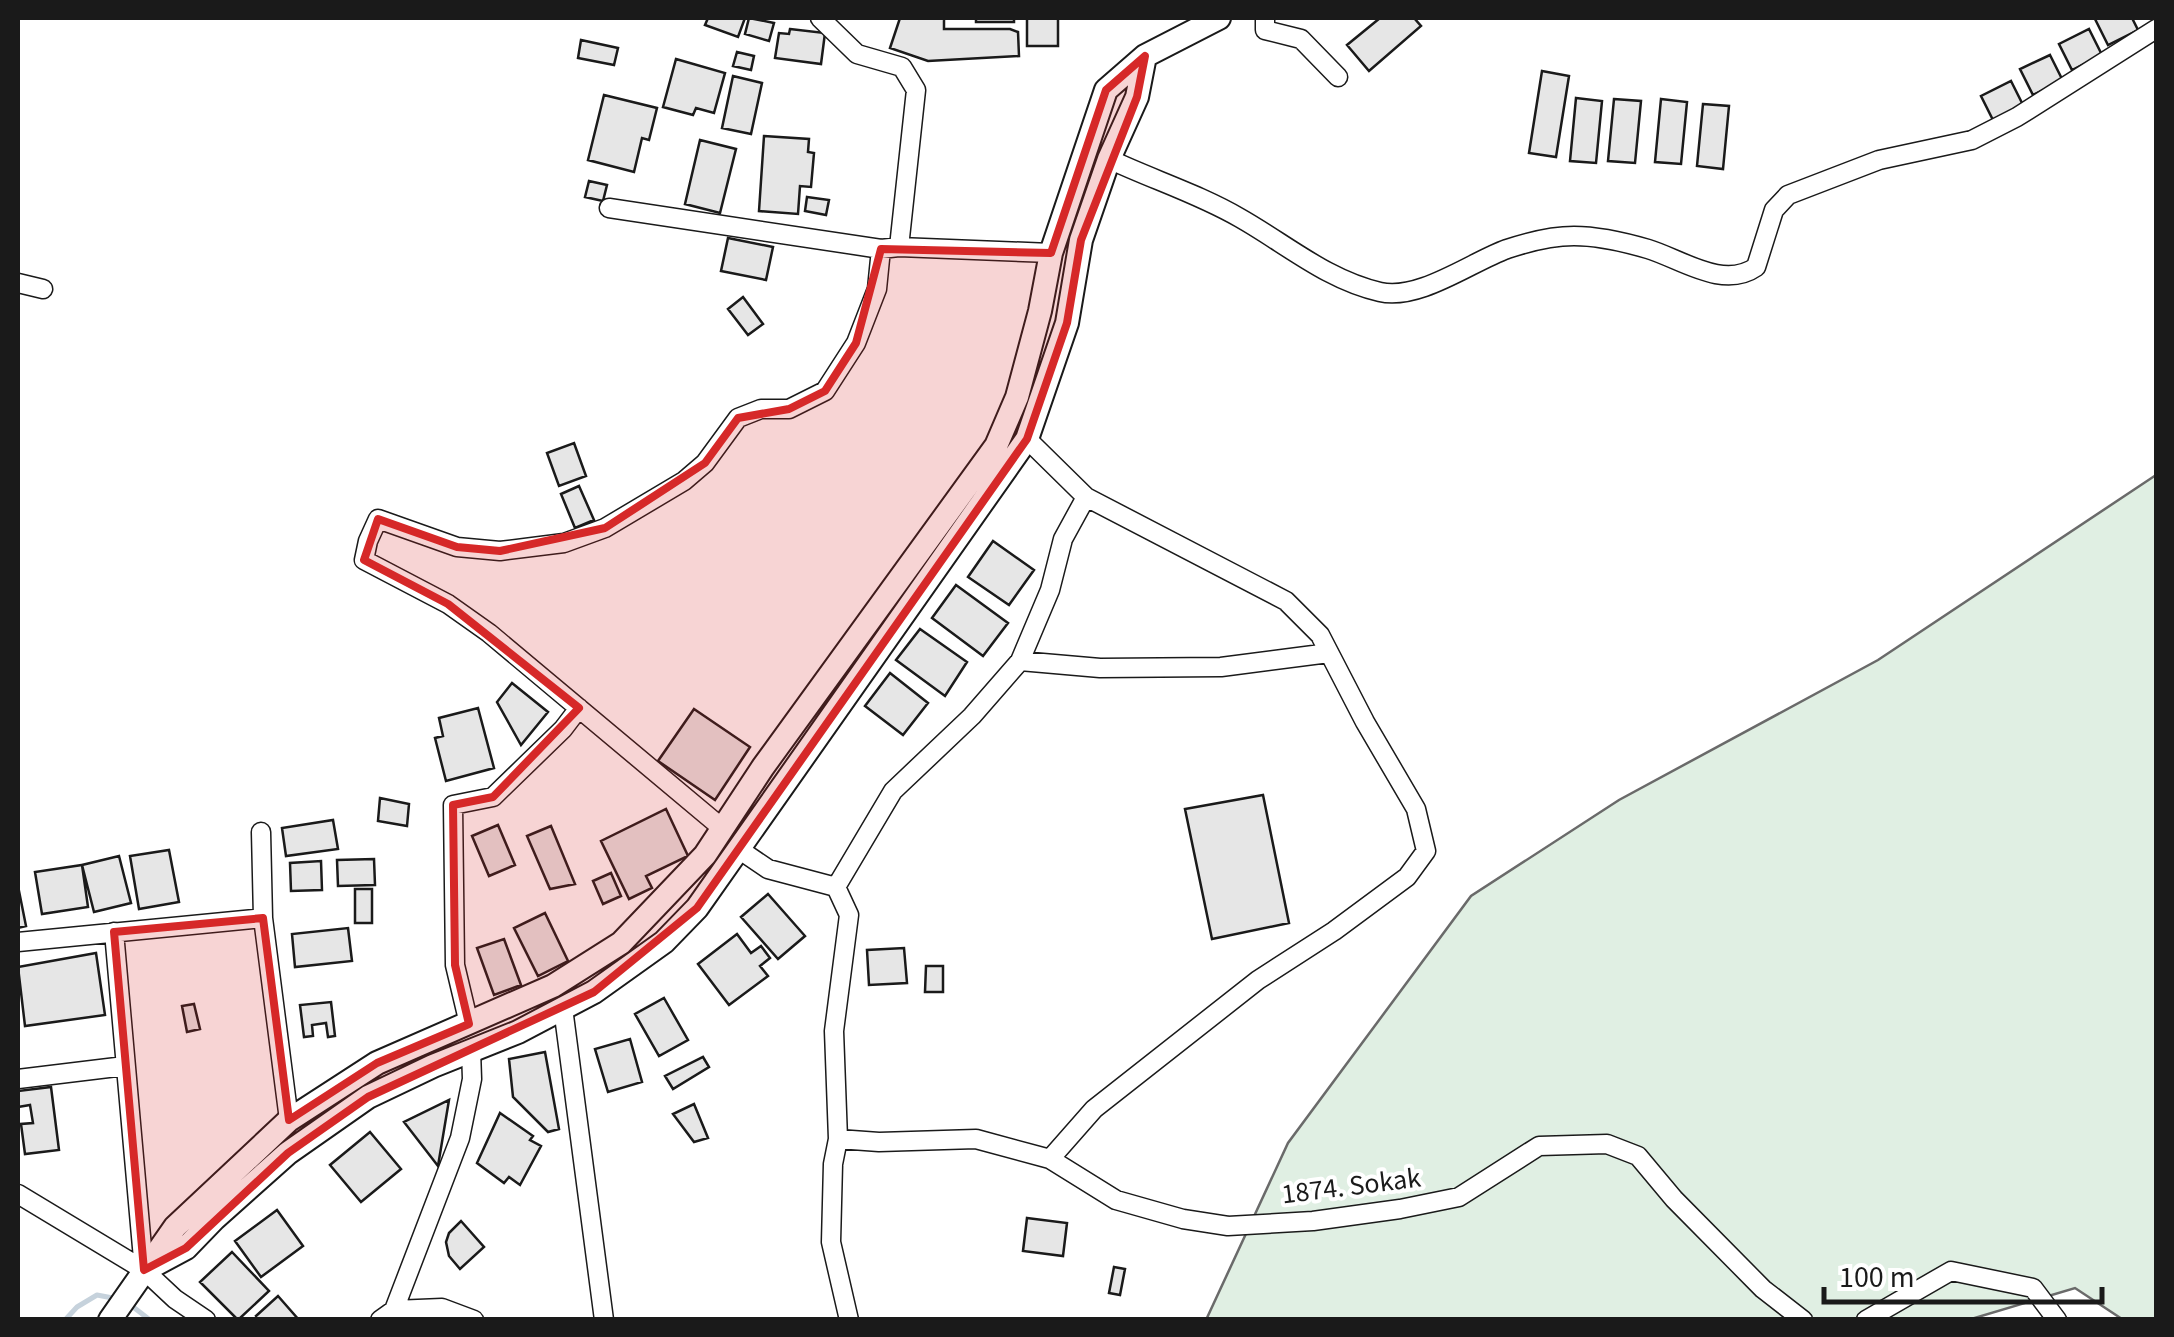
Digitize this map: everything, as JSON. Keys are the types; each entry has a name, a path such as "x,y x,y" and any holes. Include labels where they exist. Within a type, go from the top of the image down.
{"street":[{"path":"722,828 489,633 448,604 364,560 378,519 457,547 500,551 564,543 605,528 705,463 738,418 761,409 789,408 825,391 856,344 890,248 916,90 902,67 858,54 820,18"},
{"path":"118,1317 175,1226 289,1120 378,1063 553,986 621,943 674,891 996,446 1017,398 1051,253 1106,90 1144,56 1219,18"},
{"path":"1265,18 1265,30 1302,39 1338,78"},
{"path":"1108,159 1238,216 1320,268 1394,295 1458,273 1506,249 1572,236 1608,238 1708,272 1740,275 1756,267 1774,210 1788,195 1880,160 1972,140 2156,30"},
{"path":"144,1270 186,1248 288,1154 368,1098 594,992 664,942 697,908 1027,440 1067,323 1080,240 1108,159 1138,97 1144,56"},
{"path":"609,208 890,248 1051,253"},
{"path":"18,283 43,288"},
{"path":"1027,440 1086,497 1286,601 1320,635 1416,809 1426,851 1407,877 1258,980 1094,1109 1050,1159"},
{"path":"836,887 893,791 972,716 1020,661 1050,590 1062,539 1086,497"},
{"path":"1020,661 1100,668 1221,667 1330,653"},
{"path":"469,1024 456,965 453,804 494,796 563,730 579,708"},
{"path":"261,832 263,918 289,1120"},
{"path":"740,850 768,870 836,887"},
{"path":"836,887 849,915 834,1031 838,1139 833,1164 831,1242 848,1320"},
{"path":"18,942 263,918"},
{"path":"114,932 144,1270"},
{"path":"563,1008 604,1320"},
{"path":"472,1050 472,1079 460,1138 387,1314 442,1308 474,1320"},
{"path":"18,1078 125,1066"},
{"name":"1874. Sokak","path":"838,1139 976,1139 1050,1159 1116,1200 1184,1219 1228,1226 1313,1221 1459,1197 1539,1146 1607,1144 1638,1156 1762,1289 1803,1320"},
{"path":"18,1194 144,1270 175,1299 206,1320"},
{"path":"1866,1320 1950,1271 2033,1288 2057,1320"}],"highlighted area":[{"path":"1145,56 1137,97 1081,240 1067,323 1027,439 697,908 594,992 368,1097 288,1153 186,1248 144,1270 114,932 263,918 289,1120 377,1063 469,1024 455,965 453,805 493,797 579,708 448,604 364,560 378,519 457,547 500,551 605,528 705,463 738,418 789,409 825,391 856,343 881,249 1051,253 1106,90"}],"green space":[{"path":"2156,475 2156,1319 2122,1319 2075,1288 1968,1320 1206,1320 1288,1143 1471,896 1619,800 1878,660"}],"building":[{"path":"708,18 745,18 738,37 705,25"},
{"path":"749,18 774,23 769,41 745,34"},
{"path":"900,18 944,19 944,29 1010,29 1018,32 1019,56 928,61 890,48"},
{"path":"976,18 1014,18 1014,22 976,22"},
{"path":"1027,18 1058,18 1058,46 1027,46"},
{"path":"1380,18 1414,18 1421,26 1369,71 1347,45"},
{"path":"2132,18 2138,30 2108,45 2095,19"},
{"path":"790,29 825,33 821,64 775,58 779,33 789,34"},
{"path":"2089,29 2102,55 2072,70 2059,44"},
{"path":"581,40 618,48 614,65 578,58"},
{"path":"737,52 754,56 751,70 733,66"},
{"path":"2050,55 2063,81 2033,95 2020,69"},
{"path":"676,59 725,73 714,113 696,108 693,115 663,107"},
{"path":"1542,71 1569,76 1556,157 1529,153"},
{"path":"733,76 762,83 751,134 722,128"},
{"path":"2011,81 2024,107 1994,122 1981,96"},
{"path":"604,95 657,108 649,140 642,138 634,172 588,160"},
{"path":"1576,98 1602,101 1596,163 1570,161"},
{"path":"1614,99 1641,101 1635,163 1608,161"},
{"path":"1661,99 1687,102 1681,164 1655,162"},
{"path":"1703,104 1729,106 1723,169 1697,166"},
{"path":"764,136 809,139 808,152 814,153 811,187 800,186 798,214 759,211"},
{"path":"700,140 736,149 720,213 685,204"},
{"path":"589,181 607,185 603,201 585,197"},
{"path":"807,197 829,200 826,215 805,211"},
{"path":"728,238 773,247 766,280 721,271"},
{"path":"743,297 763,324 748,335 728,309"},
{"path":"574,443 586,476 559,486 547,453"},
{"path":"579,486 594,520 575,528 561,494"},
{"path":"993,541 1034,570 1009,605 968,577"},
{"path":"956,585 1008,623 983,656 932,618"},
{"path":"920,629 967,662 945,696 896,660"},
{"path":"890,673 928,703 903,735 865,706"},
{"path":"512,683 548,712 521,745 497,702"},
{"path":"478,708 494,768 446,781 435,738 443,736 439,718"},
{"path":"694,709 750,747 715,800 658,761"},
{"path":"1263,795 1289,923 1212,939 1185,809"},
{"path":"380,798 409,804 407,826 378,821"},
{"path":"666,809 688,856 646,876 652,888 629,899 601,841"},
{"path":"333,820 338,849 286,856 282,828"},
{"path":"498,825 515,865 489,876 472,836"},
{"path":"551,826 575,884 550,889 527,836"},
{"path":"169,850 179,902 139,909 130,856"},
{"path":"119,856 131,903 94,912 82,865"},
{"path":"374,859 375,885 338,886 337,860"},
{"path":"321,861 322,890 291,891 290,863"},
{"path":"82,865 88,907 42,914 35,872"},
{"path":"611,873 621,896 603,904 593,881"},
{"path":"18,886 26,926 18,928"},
{"path":"355,889 372,889 372,923 355,923"},
{"path":"768,894 805,936 778,959 741,917"},
{"path":"545,913 568,961 538,976 514,928"},
{"path":"348,928 352,961 295,967 292,934"},
{"path":"737,934 751,953 761,946 770,958 760,966 768,976 729,1005 698,964"},
{"path":"504,939 521,985 494,995 477,948"},
{"path":"904,948 907,983 869,985 867,950"},
{"path":"96,953 105,1015 25,1026 18,967"},
{"path":"926,966 943,966 943,992 925,992"},
{"path":"664,998 688,1040 659,1056 635,1014"},
{"path":"331,1002 335,1036 328,1037 326,1023 312,1025 313,1036 304,1037 300,1005"},
{"path":"194,1004 200,1029 187,1032 182,1006"},
{"path":"630,1039 642,1082 608,1092 595,1049"},
{"path":"545,1052 559,1129 548,1132 513,1097 509,1059"},
{"path":"703,1057 709,1067 673,1089 665,1076"},
{"path":"51,1087 59,1150 25,1154 21,1124 33,1123 30,1105 18,1107 18,1091"},
{"path":"449,1100 438,1166 404,1122"},
{"path":"694,1104 708,1138 694,1142 673,1114"},
{"path":"500,1113 541,1146 520,1185 509,1177 504,1183 477,1163"},
{"path":"370,1132 401,1169 361,1202 330,1165"},
{"path":"277,1210 303,1246 261,1277 235,1241"},
{"path":"1027,1218 1067,1223 1063,1256 1023,1251"},
{"path":"461,1221 484,1247 460,1269 449,1256 446,1242"},
{"path":"232,1252 269,1291 238,1320 200,1282"},
{"path":"1114,1267 1125,1269 1120,1295 1109,1293"},
{"path":"278,1296 299,1320 259,1320 256,1316"}],"waterway":[{"path":"65,1320 97,1295 118,1299"},
{"path":"128,1303 150,1320"}]}
